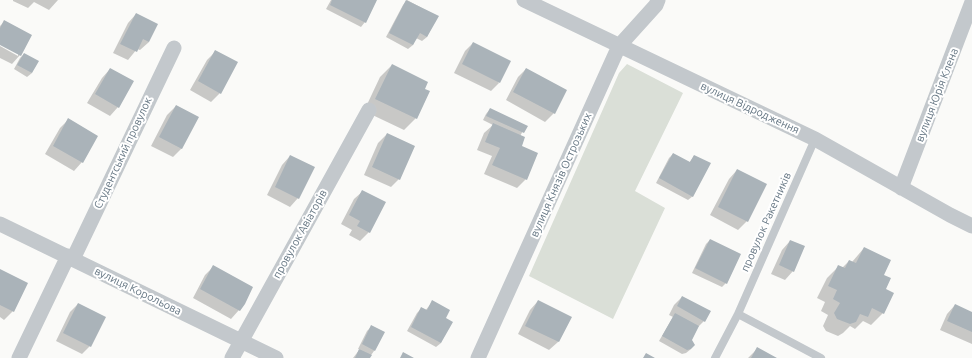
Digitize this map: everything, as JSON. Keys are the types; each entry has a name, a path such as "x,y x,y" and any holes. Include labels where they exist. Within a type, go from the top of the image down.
{"street":[{"name":"вулиця Відродження","path":"524,0 815,139 972,226"},
{"name":"вулиця Князів Острозьких","path":"478,358 620,46 656,5 658,0"},
{"name":"вулиця Юрія Клена","path":"901,188 972,2"},
{"name":"Студентський провулок","path":"19,358 174,48"},
{"name":"провулок Авіаторів","path":"232,358 240,341 369,110"},
{"name":"вулиця Корольова","path":"0,224 276,358"}],"lane":[{"name":"провулок Ракетників","path":"715,358 738,314 815,139"},
{"path":"738,314 821,358"}],"shaded area":[{"path":"627,64 683,93 635,191 665,208 613,319 529,276 619,73"}],"building":[{"path":"332,0 377,0 366,23 330,5"},
{"path":"406,0 439,16 427,37 420,33 413,45 389,33"},
{"path":"136,13 158,24 149,42 143,39 137,52 120,44"},
{"path":"4,20 32,35 21,56 0,45 0,28"},
{"path":"473,42 511,61 500,83 462,64"},
{"path":"215,50 238,62 221,94 198,81"},
{"path":"24,53 39,61 32,73 17,65"},
{"path":"392,64 428,82 425,89 430,91 417,119 375,99"},
{"path":"110,68 134,81 119,108 95,94"},
{"path":"526,68 567,90 555,114 513,92"},
{"path":"176,105 199,117 182,149 159,137"},
{"path":"490,108 528,126 524,133 486,116"},
{"path":"68,118 98,136 83,163 53,146"},
{"path":"493,123 525,137 522,146 538,153 527,180 492,165 500,148 485,142"},
{"path":"387,133 415,146 400,180 372,167"},
{"path":"673,153 690,162 694,155 711,163 693,197 659,178"},
{"path":"290,155 315,167 299,199 275,187"},
{"path":"737,169 767,184 748,222 718,207"},
{"path":"362,190 386,202 370,233 357,226 360,221 349,215"},
{"path":"710,239 741,254 727,284 695,268"},
{"path":"790,240 805,246 794,272 779,265"},
{"path":"864,247 891,260 884,275 891,278 886,289 894,293 884,314 872,308 868,317 860,314 856,322 850,324 837,319 834,313 840,303 833,299 837,290 828,286 838,265 845,268 849,260 856,263"},
{"path":"213,265 253,287 240,311 200,289"},
{"path":"0,269 28,283 14,312 0,305"},
{"path":"682,296 711,311 705,322 677,306"},
{"path":"432,300 450,310 446,318 453,322 441,343 411,327 421,307 427,310"},
{"path":"538,300 572,317 559,342 525,326"},
{"path":"78,303 106,317 91,347 63,333"},
{"path":"955,304 972,312 972,332 947,321"},
{"path":"675,313 699,326 692,340 695,345 691,349 687,350 662,336"},
{"path":"371,325 385,332 375,351 362,344"},
{"path":"757,347 777,358 751,358"},
{"path":"359,349 372,355 370,358 355,358"},
{"path":"403,352 414,358 400,358"},
{"path":"646,353 655,358 643,358"}]}
